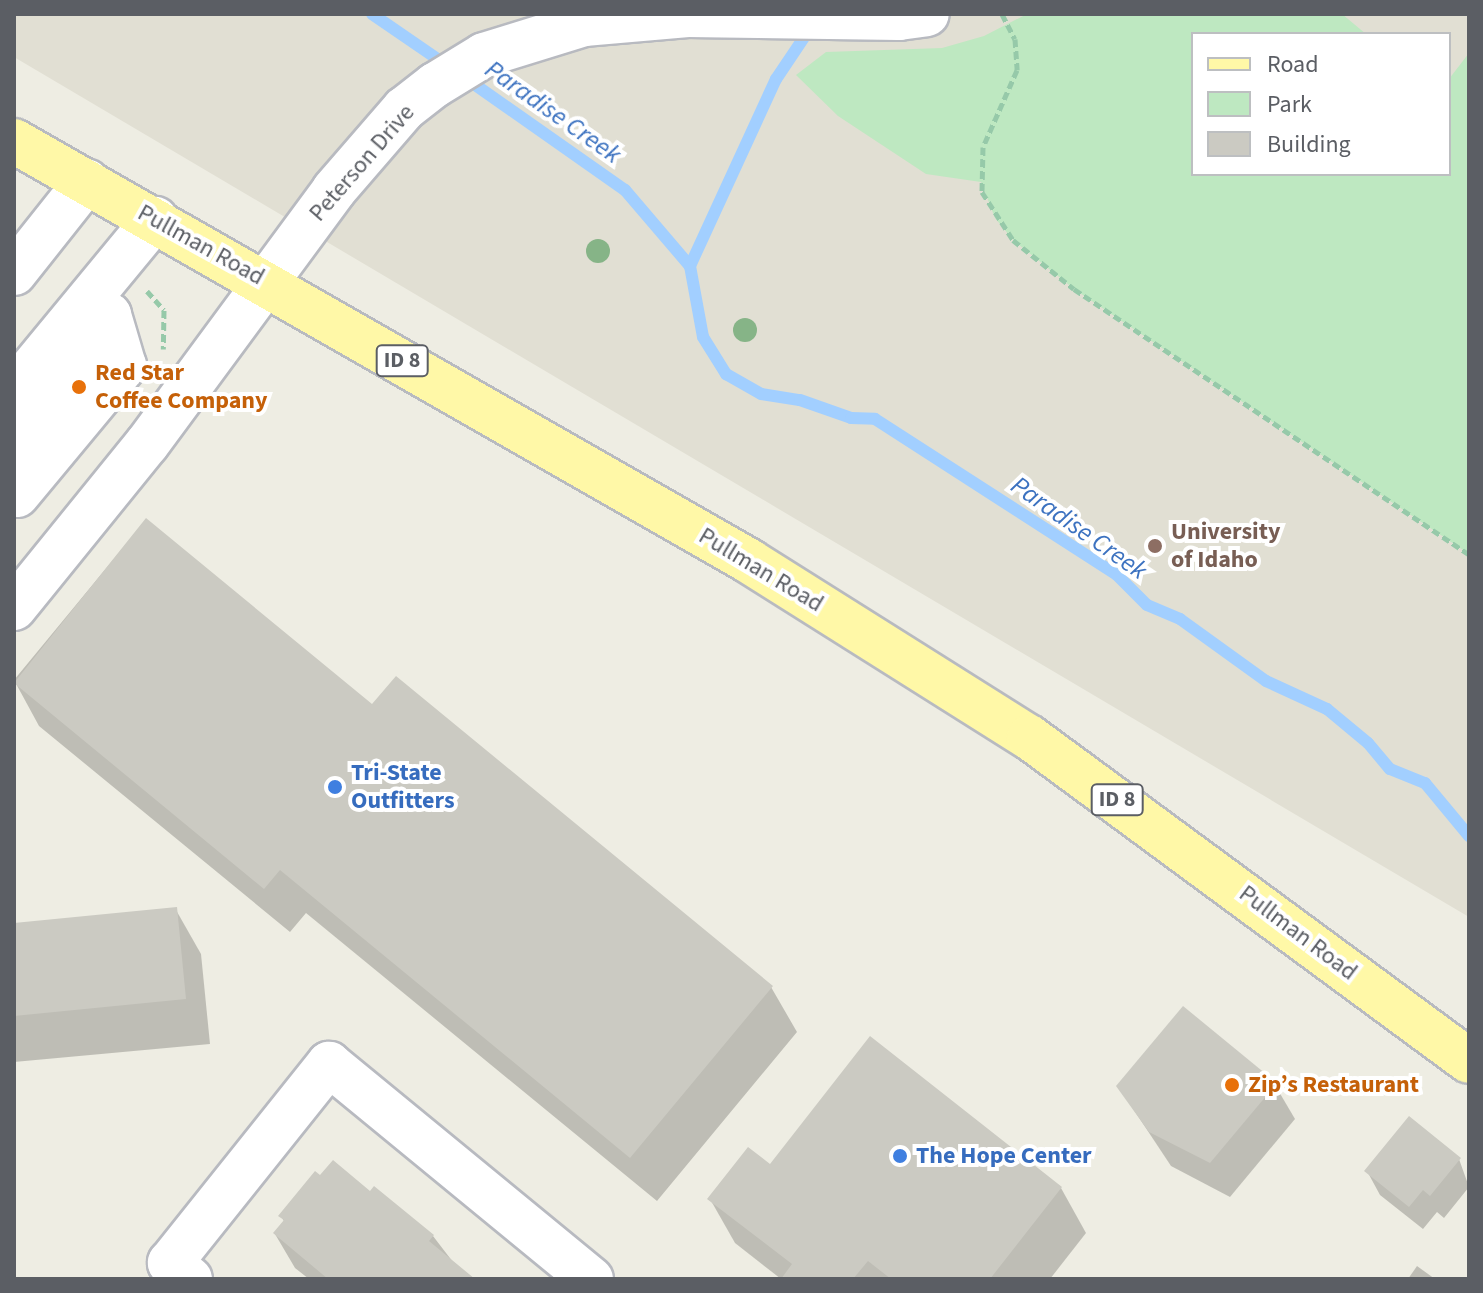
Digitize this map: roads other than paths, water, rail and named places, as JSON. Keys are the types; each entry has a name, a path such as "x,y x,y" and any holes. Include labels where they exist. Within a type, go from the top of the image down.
{"main road":[{"name":"Pullman Road","path":"14,141 266,280 749,561 1029,737 1469,1061"}],"street":[{"name":"Peterson Drive","path":"14,608 147,444 344,178 404,109 435,85 484,55 584,24 688,15 850,18 927,14"},
{"path":"14,273 87,181"},
{"path":"14,390 155,219"},
{"path":"14,441 96,342 109,315 124,366 17,495"},
{"path":"172,1274 329,1064 591,1279"}],"waterway":[{"name":"Paradise Creek","path":"372,14 449,67"},
{"name":"Paradise Creek","path":"811,27 776,79 690,266 703,337 726,374 761,394 800,400 851,418 875,419 1117,575 1147,605 1180,619 1266,681 1327,709 1368,743 1390,769 1425,783 1469,836"},
{"name":"Paradise Creek","path":"464,77 625,190 690,266"}],"place":[{"name":"Red Star Coffee Company","path":"79,387"},
{"name":"University of Idaho","path":"1155,546"},
{"name":"Tri-State Outfitters","path":"335,787"},
{"name":"Zip’s Restaurant","path":"1232,1085"},
{"name":"The Hope Center","path":"900,1156"}]}
